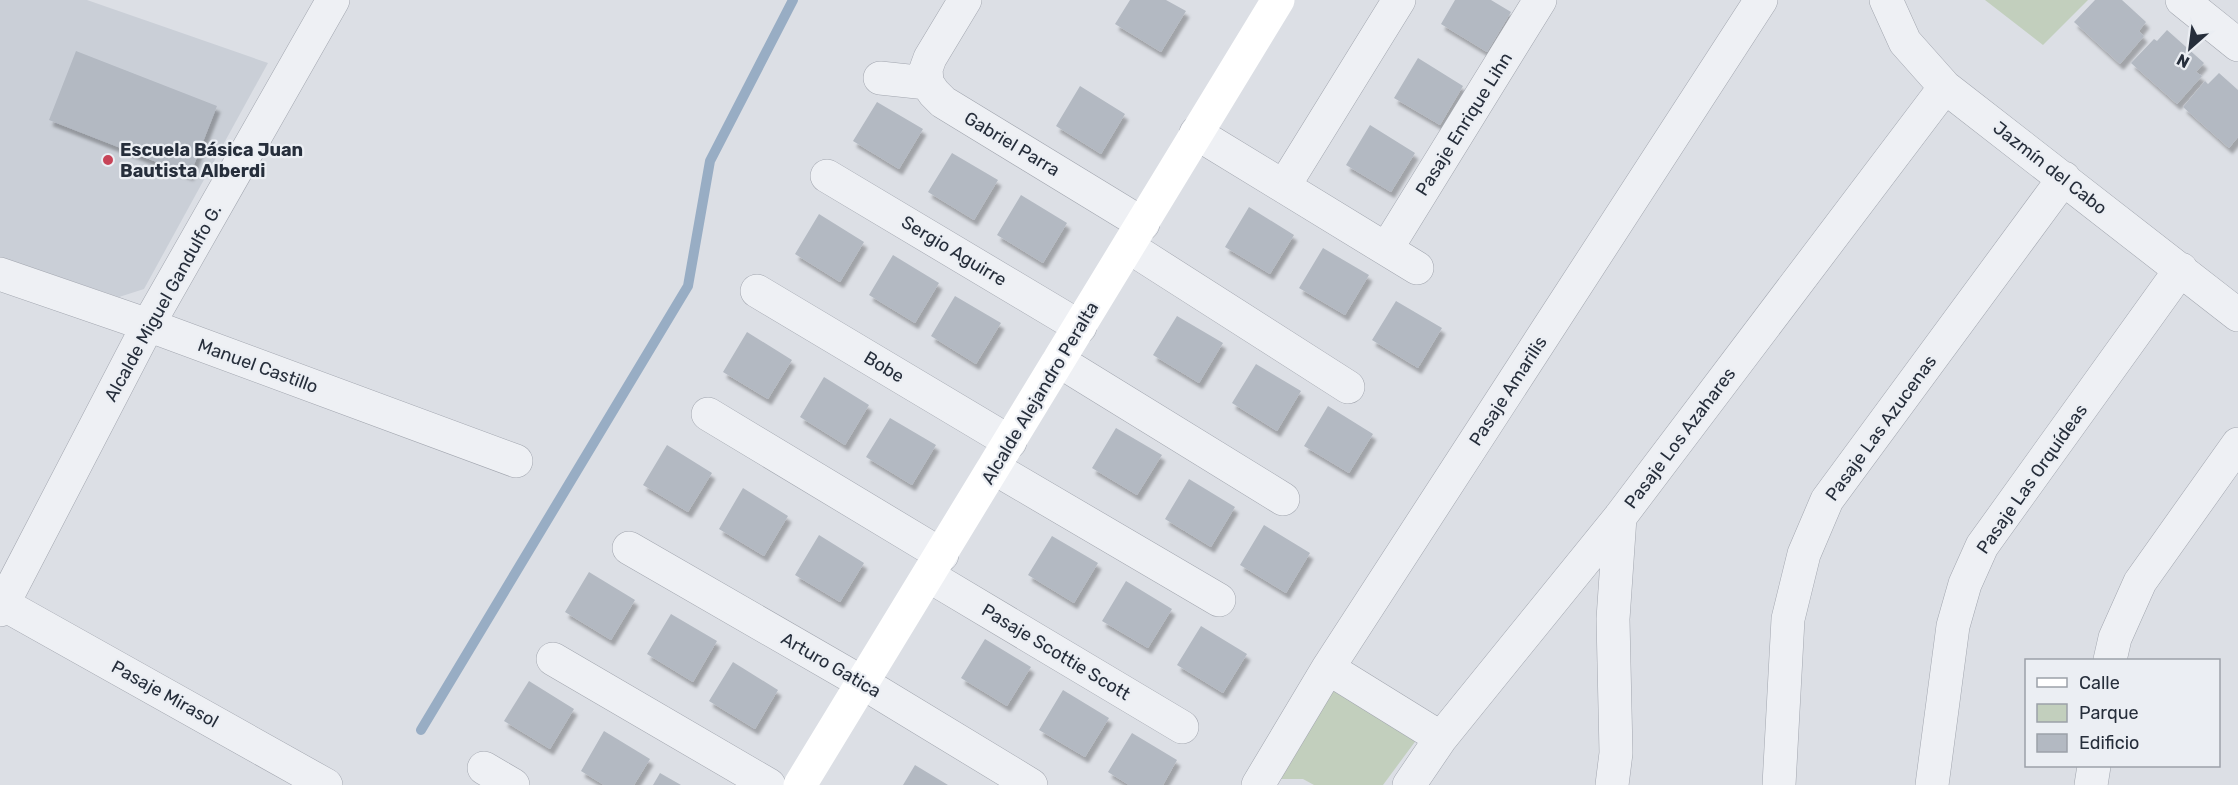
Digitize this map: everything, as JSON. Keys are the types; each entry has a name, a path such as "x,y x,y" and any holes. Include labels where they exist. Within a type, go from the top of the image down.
{"street":[{"name":"Alcalde Miguel Gandulfo G.","path":"2,607 148,325 333,0"},
{"path":"880,78 927,83 926,69 930,58 965,0"},
{"name":"Alcalde Alejandro Peralta","path":"800,785 1278,0"},
{"path":"1284,186 1399,0"},
{"name":"Pasaje Enrique Lihn","path":"1388,248 1540,0"},
{"name":"Pasaje Amarilis","path":"1258,785 1328,668 1761,0"},
{"name":"Jazmín del Cabo","path":"1886,0 1905,42 1945,87 2238,315"},
{"path":"2182,0 2238,45"},
{"name":"Gabriel Parra","path":"927,83 943,102 1136,235 1348,387"},
{"name":"Pasaje Los Azahares","path":"1409,785 1441,738 1620,517 1945,87"},
{"path":"1196,133 1418,268"},
{"name":"Sergio Aguirre","path":"828,176 1080,327"},
{"name":"Pasaje Las Azucenas","path":"1779,785 1788,619 1804,554 1827,500 2064,178"},
{"name":"Pasaje Las Orquídeas","path":"1932,785 1953,626 1965,584 1982,546 2181,269"},
{"name":"Manuel Castillo","path":"0,274 148,325 516,461"},
{"name":"Bobe","path":"757,291 1219,600"},
{"path":"1059,361 1283,499"},
{"name":"Pasaje Scottie Scott","path":"708,414 1182,728"},
{"path":"2110,659 2115,638 2140,582 2238,444"},
{"path":"1612,785 1616,753 1612,619 1620,517"},
{"name":"Arturo Gatica","path":"629,548 863,683 1031,785"},
{"name":"Pasaje Mirasol","path":"2,607 326,785"},
{"path":"553,659 769,785"},
{"path":"1328,668 1441,738"},
{"path":"2091,785 2094,767"},
{"path":"484,768 513,785"}],"shaded area":[{"name":"Escuela Básica Juan Bautista Alberdi","path":"0,0 87,0 268,63 144,289 119,297 0,257"}],"green space":[{"path":"1985,0 2088,0 2043,45"},
{"path":"1332,690 1417,739 1383,785 1314,785 1303,779 1280,779"}],"building":[{"path":"1130,0 1166,0 1186,11 1161,52 1115,24"},
{"path":"1455,0 1491,0 1511,12 1487,52 1441,24"},
{"path":"2095,0 2122,0 2146,22 2139,31 2144,36 2120,64 2074,22"},
{"path":"2167,30 2204,63 2196,72 2202,76 2177,104 2131,63 2154,39 2157,41"},
{"path":"76,51 217,106 190,175 49,120"},
{"path":"1418,58 1463,86 1440,125 1394,98"},
{"path":"2219,73 2238,90 2238,137 2229,148 2183,107 2205,81 2208,84"},
{"path":"1080,86 1125,114 1101,154 1056,126"},
{"path":"877,102 923,129 899,169 853,141"},
{"path":"1370,125 1415,153 1391,192 1346,165"},
{"path":"952,153 998,180 974,220 928,192"},
{"path":"1021,195 1067,223 1043,263 997,235"},
{"path":"1249,207 1294,235 1270,274 1225,247"},
{"path":"819,214 864,242 840,282 795,254"},
{"path":"1323,248 1369,275 1345,315 1299,288"},
{"path":"893,255 939,283 915,323 869,295"},
{"path":"955,296 1001,323 976,364 931,336"},
{"path":"1396,301 1442,328 1418,368 1372,340"},
{"path":"1177,316 1223,343 1199,383 1153,355"},
{"path":"747,332 792,360 768,399 723,372"},
{"path":"1256,364 1301,391 1277,431 1232,403"},
{"path":"824,377 869,405 845,445 800,417"},
{"path":"1328,406 1373,434 1349,473 1304,446"},
{"path":"890,418 936,445 912,485 866,457"},
{"path":"1116,428 1162,455 1137,495 1092,468"},
{"path":"667,445 712,473 688,512 643,485"},
{"path":"1189,479 1235,507 1211,547 1165,519"},
{"path":"743,488 788,516 764,556 719,529"},
{"path":"1264,525 1310,553 1286,593 1240,565"},
{"path":"819,535 864,563 840,602 795,575"},
{"path":"1052,536 1098,563 1074,603 1028,575"},
{"path":"589,572 635,600 611,640 565,612"},
{"path":"1126,581 1172,609 1148,648 1102,621"},
{"path":"671,614 717,641 693,682 647,654"},
{"path":"1201,626 1247,654 1223,693 1177,665"},
{"path":"985,639 1031,667 1007,706 961,678"},
{"path":"733,662 778,690 755,729 709,701"},
{"path":"529,681 574,709 550,749 504,721"},
{"path":"1063,690 1109,718 1085,757 1039,730"},
{"path":"604,731 650,759 634,785 604,785 581,771"},
{"path":"1132,733 1177,760 1163,785 1129,785 1108,772"},
{"path":"915,765 948,785 903,785"},
{"path":"660,773 681,785 653,785"}],"waterway":[{"path":"421,730 688,286 710,161 793,0"}],"place":[{"name":"Escuela Básica Juan Bautista Alberdi","path":"108,160"}]}
